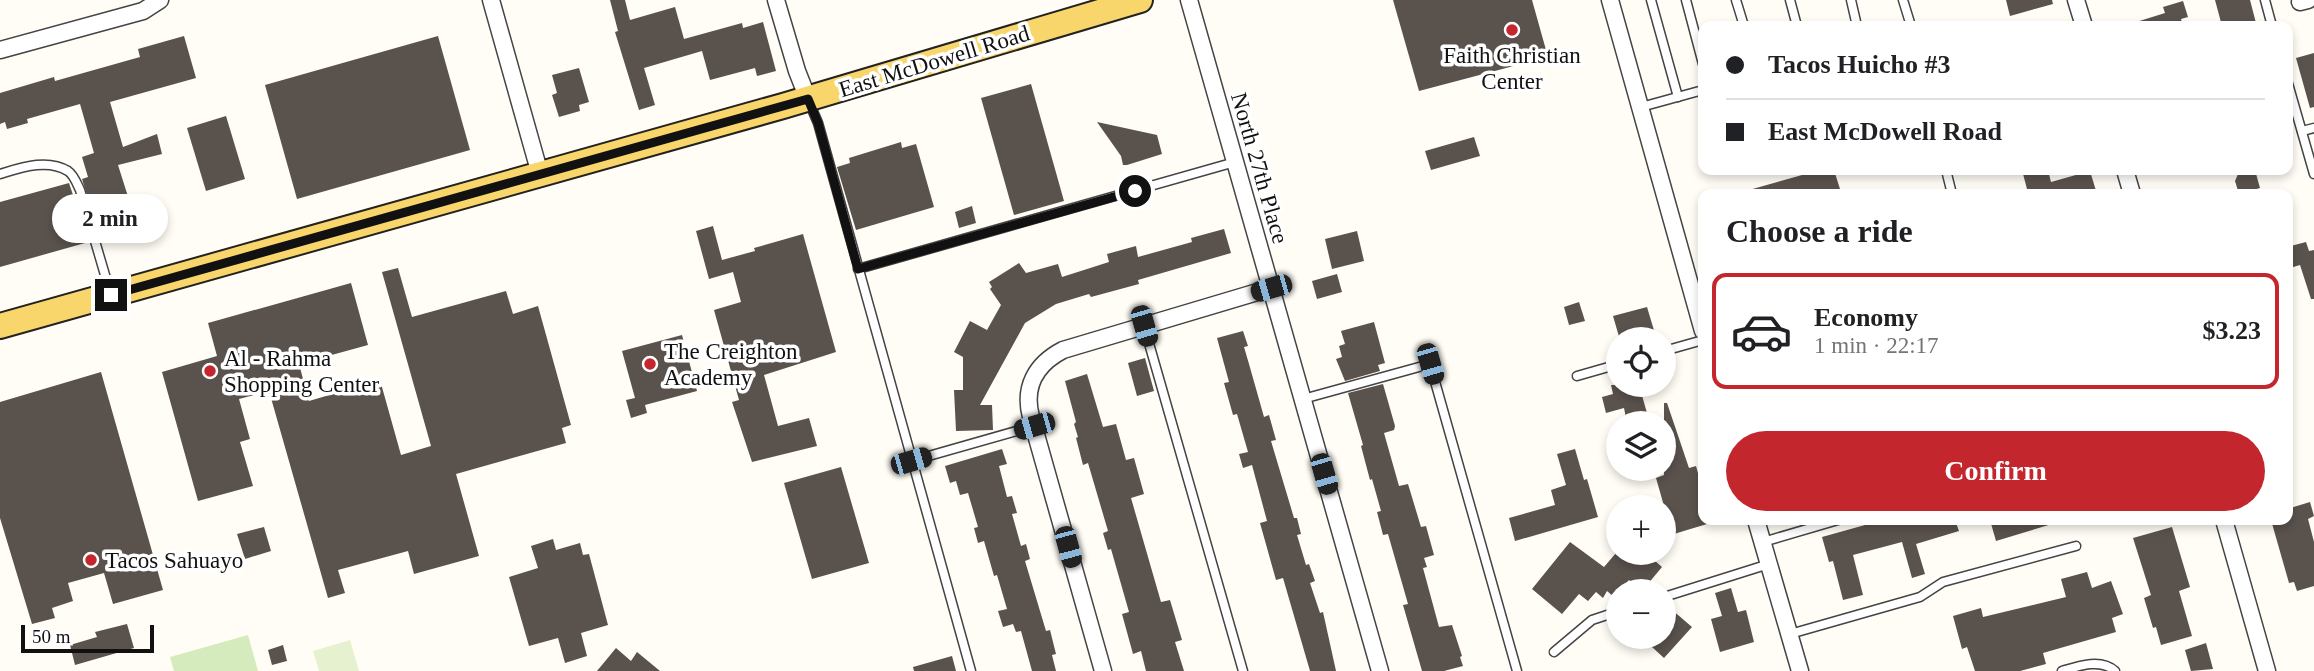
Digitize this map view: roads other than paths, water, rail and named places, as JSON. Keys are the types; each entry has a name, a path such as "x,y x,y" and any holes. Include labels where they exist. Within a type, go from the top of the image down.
{"main road":[{"name":"East McDowell Road","path":"0,326 808,99 1140,0"}],"street":[{"path":"0,50 143,11 160,0"},
{"path":"491,0 540,174"},
{"path":"776,0 808,99"},
{"name":"North 27th Place","path":"1189,0 1380,671"},
{"path":"1610,0 1698,313"},
{"path":"2076,0 2082,21"},
{"path":"1103,671 1027,403 1029,386 1038,368 1063,350 1271,288"},
{"path":"1758,525 1800,671"},
{"path":"2225,525 2267,671"}],"lane":[{"path":"1651,0 1678,97"},
{"path":"1685,0 1698,46"},
{"path":"1736,0 1742,21"},
{"path":"1790,0 1796,21"},
{"path":"1851,0 1856,21"},
{"path":"1903,0 1909,21"},
{"path":"2265,0 2271,21"},
{"path":"1641,107 1698,91"},
{"path":"808,99 818,123 971,671"},
{"path":"2293,100 2314,174"},
{"path":"2302,131 2314,128"},
{"path":"858,269 1235,162"},
{"path":"0,174 25,167 47,165 68,171 80,190 111,295"},
{"path":"1144,326 1243,671"},
{"path":"1676,348 1698,341"},
{"path":"1303,400 1430,364 1517,671"},
{"path":"1577,376 1606,368"},
{"path":"911,461 1034,426"},
{"path":"1763,542 1821,525"},
{"path":"1790,634 1920,597 1944,582 2076,546"},
{"path":"1676,593 1769,564"},
{"path":"1554,652 1592,620 1606,615"},
{"path":"2062,671 2098,663 2115,671"}],"place":[{"name":"Faith Christian Center","path":"1512,30"},
{"name":"The Creighton Academy","path":"650,364"},
{"name":"Al - Rahma Shopping Center","path":"210,371"},
{"name":"Tacos Sahuayo","path":"91,560"}]}
